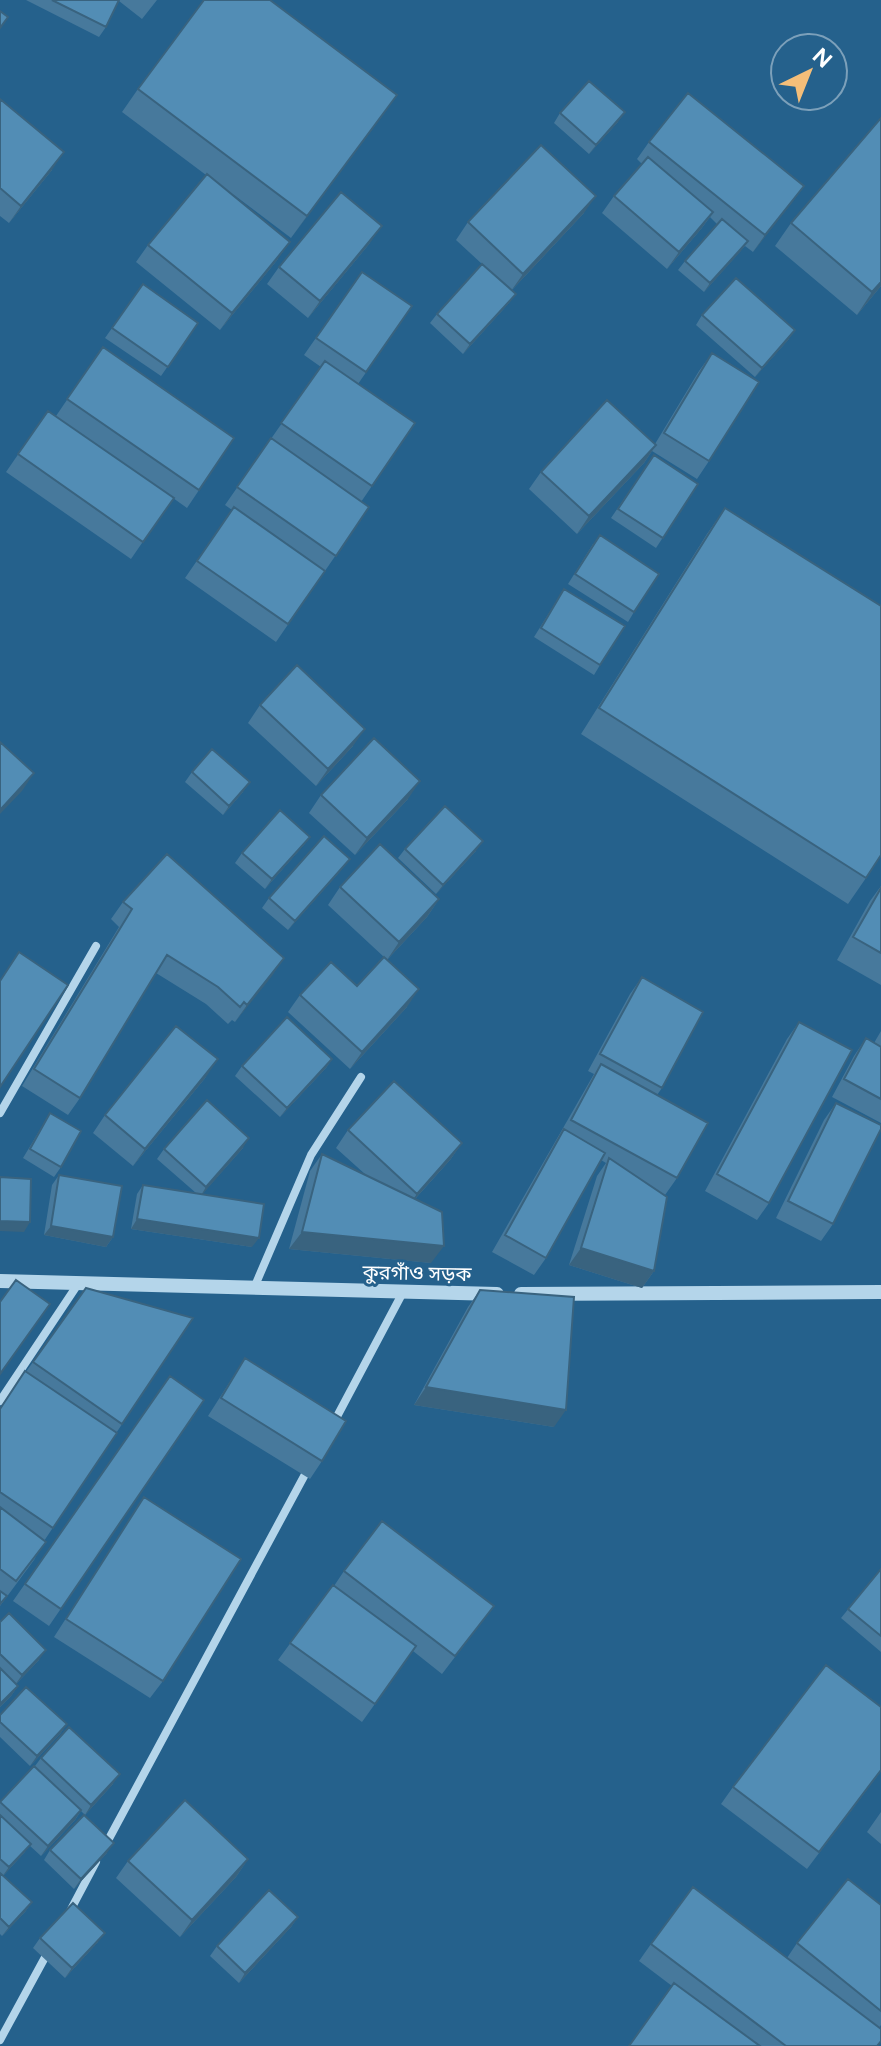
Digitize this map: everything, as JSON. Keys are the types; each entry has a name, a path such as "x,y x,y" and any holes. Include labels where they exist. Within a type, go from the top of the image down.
{"street":[{"path":"0,1113 96,946"},
{"path":"254,1289 311,1155 361,1077"},
{"name":"কুরগাঁও সড়ক","path":"0,1281 402,1294 881,1292"},
{"path":"0,1401 79,1283"},
{"path":"327,1435 402,1294"},
{"path":"61,1927 311,1463"},
{"path":"0,2040 53,1941"}],"building":[{"path":"52,0 119,0 106,27"},
{"path":"204,0 270,0 397,95 307,216 138,89"},
{"path":"0,11 8,17 0,28"},
{"path":"589,81 625,112 596,145 560,113"},
{"path":"688,93 804,186 765,235 649,142"},
{"path":"0,99 64,152 21,206 0,188"},
{"path":"881,118 881,282 872,292 791,223"},
{"path":"541,145 596,196 523,274 468,222"},
{"path":"648,157 713,212 679,252 614,196"},
{"path":"207,174 290,242 232,313 148,245"},
{"path":"341,192 382,226 320,301 279,267"},
{"path":"722,219 748,241 710,283 685,261"},
{"path":"482,264 516,294 470,344 437,314"},
{"path":"362,272 412,306 366,372 316,338"},
{"path":"736,278 795,330 762,368 702,315"},
{"path":"143,284 198,323 168,367 112,328"},
{"path":"103,347 234,438 199,490 67,399"},
{"path":"712,353 759,382 709,461 664,433"},
{"path":"325,361 415,423 372,486 281,423"},
{"path":"607,400 656,445 589,516 541,472"},
{"path":"48,411 174,498 143,542 18,454"},
{"path":"271,438 369,507 336,556 237,487"},
{"path":"654,455 698,484 663,538 618,509"},
{"path":"234,507 325,571 288,624 197,561"},
{"path":"725,508 881,606 881,855 866,878 599,708"},
{"path":"600,535 659,574 634,612 575,574"},
{"path":"564,589 625,626 600,665 541,628"},
{"path":"297,665 365,729 328,769 260,705"},
{"path":"374,738 420,781 367,838 321,795"},
{"path":"0,742 34,773 0,810"},
{"path":"212,749 250,782 229,806 192,772"},
{"path":"445,806 483,841 443,885 405,849"},
{"path":"280,810 310,837 272,879 242,853"},
{"path":"324,836 350,859 295,921 269,898"},
{"path":"380,844 439,899 399,942 340,887"},
{"path":"167,854 284,958 247,1005 244,1002 240,1007 218,987 167,955 80,1098 34,1069 132,909 123,902"},
{"path":"881,888 881,953 853,937"},
{"path":"19,952 68,985 0,1087 0,981"},
{"path":"384,957 419,989 362,1052 300,995 331,962 357,986"},
{"path":"642,977 703,1012 662,1088 600,1054"},
{"path":"287,1017 332,1059 287,1108 242,1066"},
{"path":"799,1022 852,1050 769,1203 717,1174"},
{"path":"176,1026 218,1059 145,1149 105,1115"},
{"path":"866,1038 881,1047 881,1099 844,1079"},
{"path":"601,1064 708,1123 677,1178 571,1120"},
{"path":"394,1081 462,1143 417,1194 348,1130"},
{"path":"207,1100 249,1138 206,1187 164,1149"},
{"path":"836,1103 881,1125 881,1129 833,1224 788,1201"},
{"path":"50,1113 81,1131 61,1167 30,1149"},
{"path":"564,1129 605,1153 546,1258 505,1235"},
{"path":"322,1154 442,1212 444,1246 302,1232"},
{"path":"609,1158 667,1197 654,1271 581,1248"},
{"path":"59,1175 122,1186 113,1237 51,1226"},
{"path":"0,1177 31,1179 30,1222 0,1221"},
{"path":"143,1185 264,1204 259,1238 137,1219"},
{"path":"16,1280 50,1304 0,1374 0,1302"},
{"path":"86,1288 193,1318 122,1424 33,1362"},
{"path":"480,1290 574,1297 566,1410 426,1387"},
{"path":"245,1358 346,1421 322,1461 221,1398"},
{"path":"25,1371 117,1433 53,1528 0,1492 0,1409"},
{"path":"170,1376 204,1400 61,1609 25,1584"},
{"path":"144,1497 241,1559 163,1681 66,1619"},
{"path":"0,1507 46,1542 16,1581 0,1569"},
{"path":"382,1521 494,1606 455,1656 344,1571"},
{"path":"881,1569 881,1636 848,1609"},
{"path":"333,1585 416,1646 375,1704 290,1643"},
{"path":"0,1591 7,1596 0,1604"},
{"path":"9,1613 46,1650 22,1675 0,1654 0,1622"},
{"path":"826,1665 881,1707 881,1770 819,1852 733,1787"},
{"path":"0,1668 18,1686 0,1704"},
{"path":"26,1687 67,1724 37,1756 0,1722 0,1715"},
{"path":"69,1727 120,1774 91,1805 41,1758"},
{"path":"34,1766 81,1810 48,1846 0,1802"},
{"path":"185,1800 248,1859 192,1920 128,1861"},
{"path":"0,1815 31,1844 9,1867 0,1859"},
{"path":"84,1815 114,1843 81,1879 50,1850"},
{"path":"0,1873 32,1902 9,1927 0,1918"},
{"path":"848,1879 881,1905 881,2011 797,1943"},
{"path":"693,1887 881,2029 881,2041 877,2046 786,2046 651,1944"},
{"path":"269,1890 298,1917 245,1973 217,1946"},
{"path":"73,1903 105,1933 72,1968 40,1938"},
{"path":"674,1983 760,2046 629,2046"}]}
